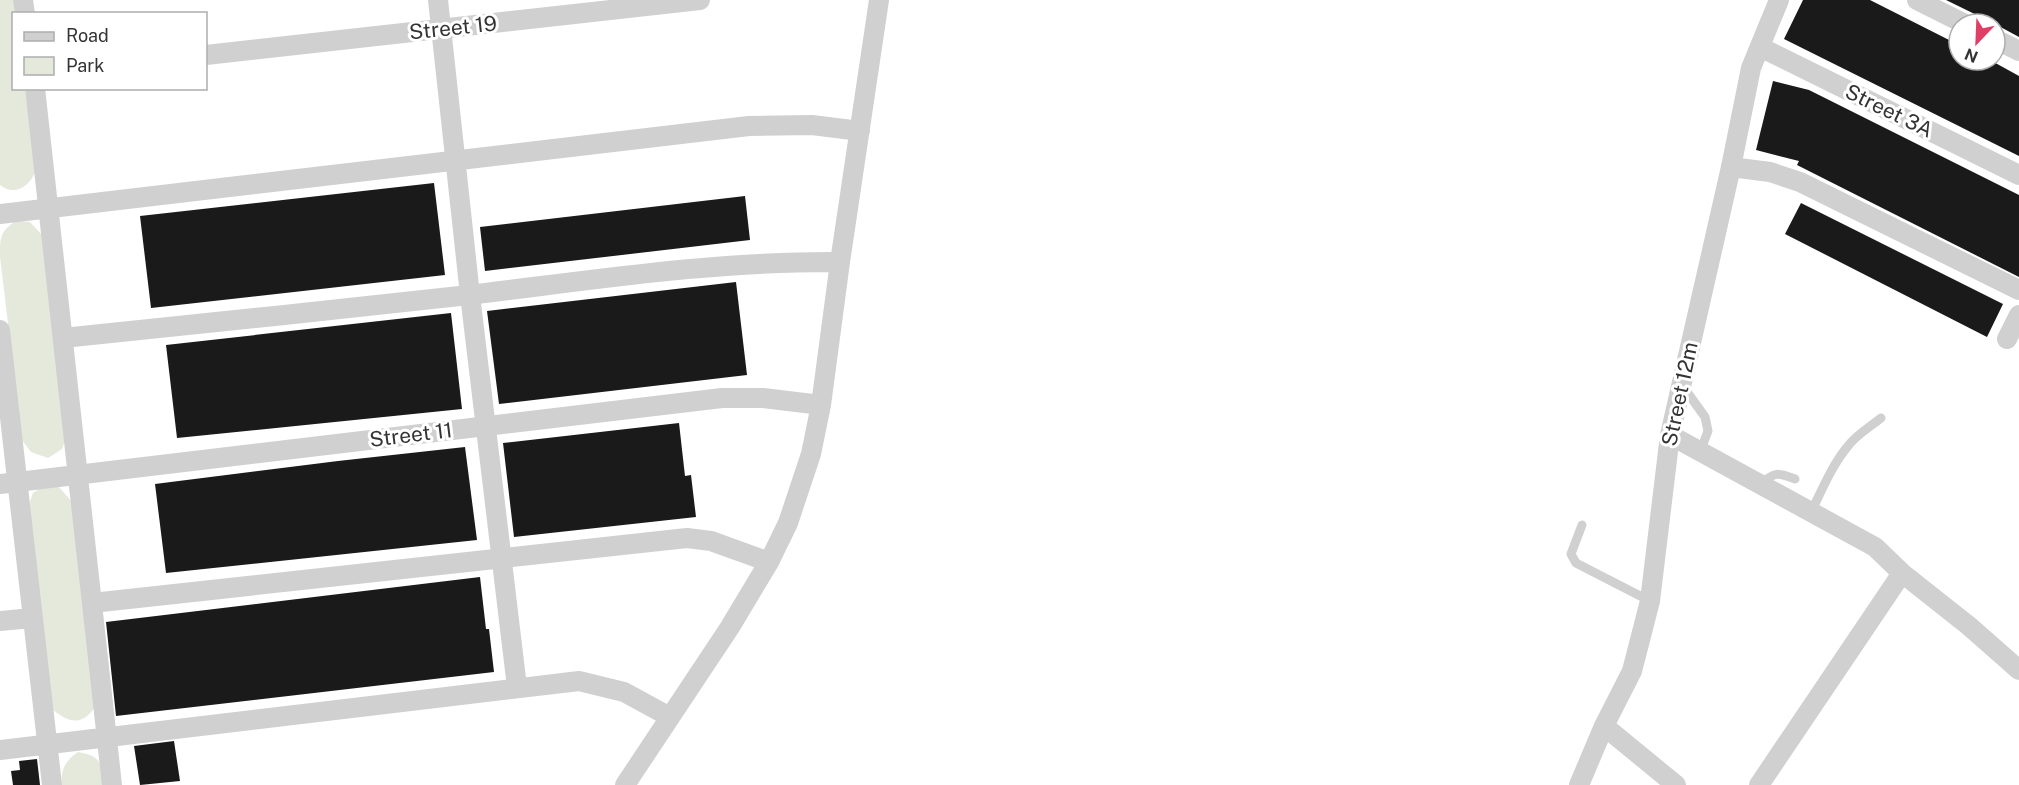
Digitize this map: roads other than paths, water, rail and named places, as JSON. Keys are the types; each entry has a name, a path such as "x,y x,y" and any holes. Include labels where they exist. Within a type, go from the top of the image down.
{"street":[{"path":"438,0 470,294 518,687"},
{"name":"Street 19","path":"207,56 700,0"},
{"path":"625,785 730,627 769,562 788,524 811,454 822,405 840,262 879,0"},
{"name":"Street 12m","path":"1579,785 1604,726 1632,671 1650,601 1670,435 1751,68 1779,0"},
{"path":"1917,0 1947,15"},
{"name":"Street 3A","path":"1760,47 2019,175"},
{"path":"35,90 76,476 112,785"},
{"path":"0,214 749,126 812,125 860,131"},
{"path":"1731,166 1770,172 1800,182 2019,290"},
{"path":"63,338 677,269 783,262 840,262"},
{"path":"2007,339 2019,315"},
{"path":"1,342 9,483 32,618 52,785"},
{"name":"Street 11","path":"9,483 722,398 763,398 822,405"},
{"path":"1670,435 1875,547 1902,573 1969,626 2019,670"},
{"path":"92,603 687,538 711,541 769,562"},
{"path":"1759,785 1902,573"},
{"path":"0,621 32,618"},
{"path":"0,750 579,681 624,692 670,717"},
{"path":"1604,726 1676,785"}],"lane":[{"path":"1682,385 1705,417 1708,431 1700,452"},
{"path":"1811,512 1840,457 1857,436 1881,418"},
{"path":"1760,484 1775,474 1795,479"},
{"path":"1582,525 1571,554 1576,563 1650,601"}]}
